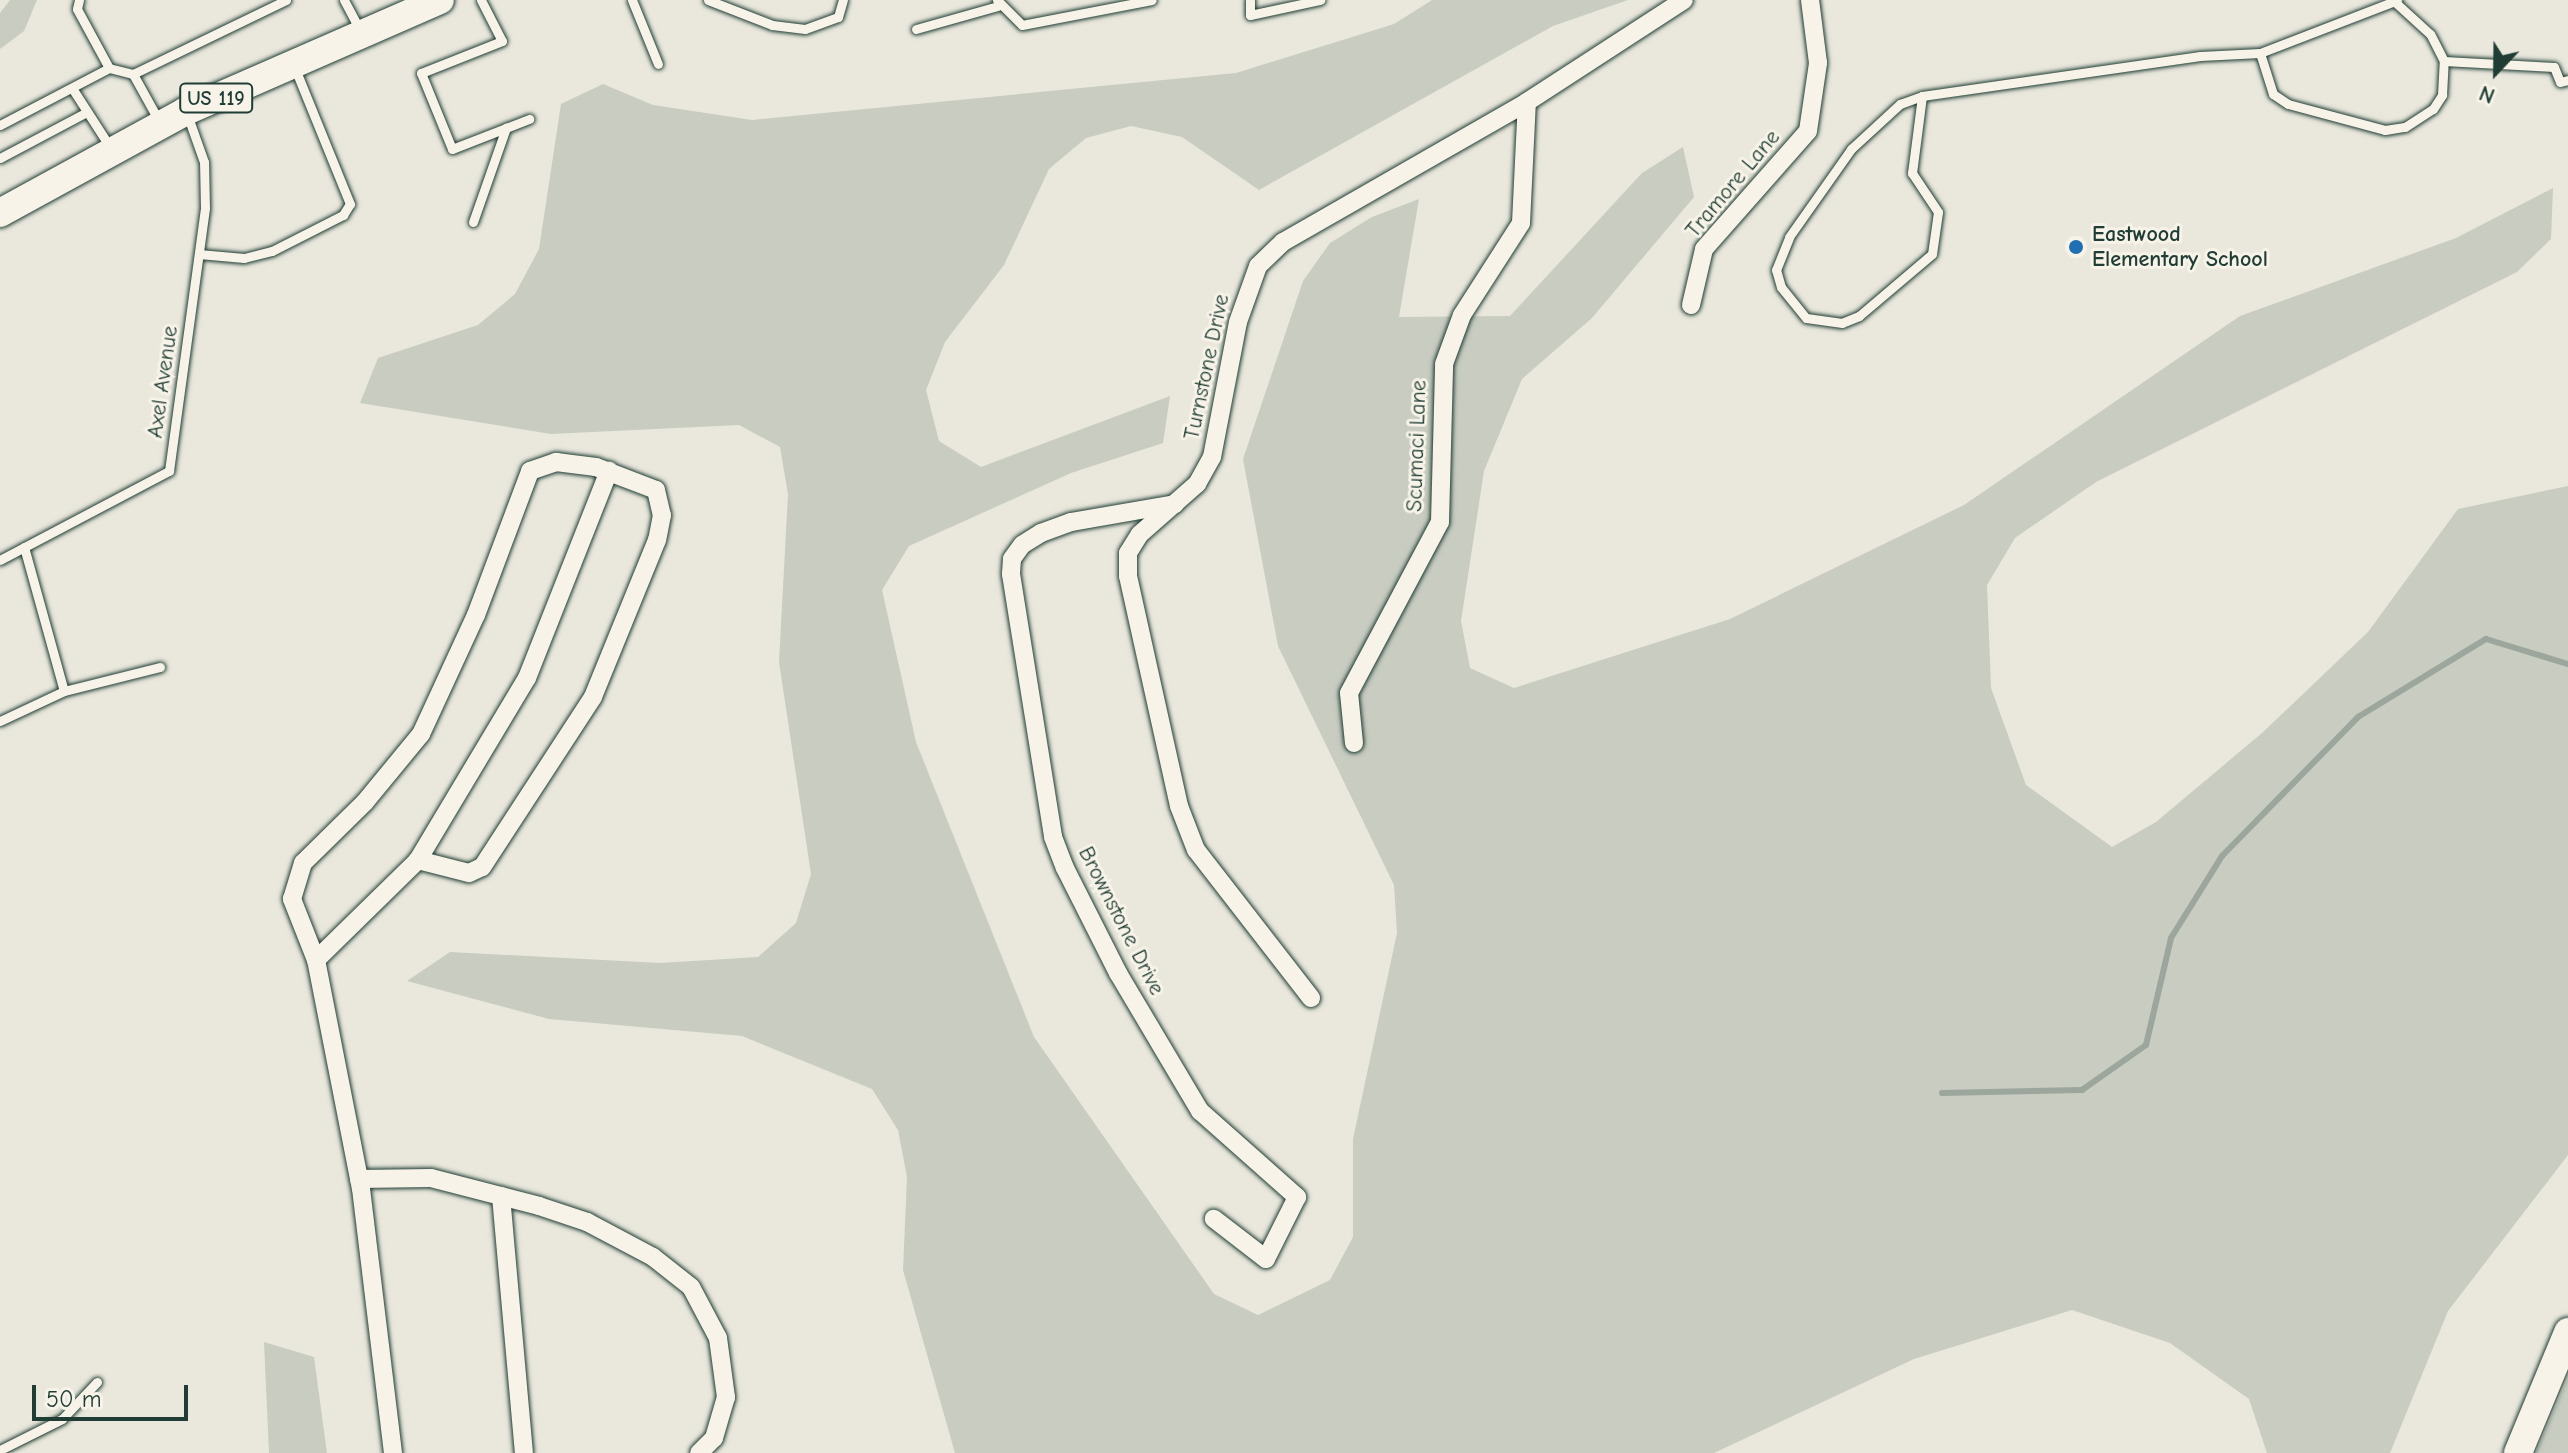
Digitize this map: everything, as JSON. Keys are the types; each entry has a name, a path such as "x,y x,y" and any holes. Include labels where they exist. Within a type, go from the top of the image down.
{"main road":[{"name":"US 119","path":"0,213 174,118 292,63 440,0"},
{"path":"2518,1453 2568,1332"}],"street":[{"name":"Turnstone Drive","path":"1311,998 1196,850 1179,806 1128,576 1128,553 1140,534 1178,504 1212,457 1238,322 1258,266 1283,242 1527,102 1684,0"},
{"name":"Tramore Lane","path":"1691,305 1704,249 1808,131 1818,63 1810,0"},
{"name":"Scumaci Lane","path":"1354,743 1349,693 1440,522 1444,364 1462,315 1521,223 1527,102"},
{"path":"393,1453 359,1179 316,960 292,899 303,863 365,802 421,734 476,615 530,471 556,462 609,471 656,490 662,515 657,540 593,697 482,867 469,873 418,860"},
{"path":"316,960 418,860 527,678 609,471"},
{"name":"Brownstone Drive","path":"1178,504 1071,522 1041,533 1022,545 1011,574 1053,837 1065,868 1118,973 1200,1111 1297,1197 1266,1259 1214,1219"},
{"path":"359,1179 431,1178 587,1222 653,1257 691,1287 718,1338 726,1397 714,1438 699,1453"},
{"path":"501,1196 524,1453"}],"lane":[{"path":"79,0 77,9 109,68"},
{"path":"0,125 109,68 133,74 286,0"},
{"path":"344,0 362,33"},
{"path":"481,0 502,41 421,73 452,149 529,119"},
{"path":"632,0 658,64"},
{"path":"708,0 772,25 805,29 838,17 843,0"},
{"path":"916,29 998,3 1022,25 1152,0"},
{"path":"1250,0 1250,15 1320,0"},
{"path":"1922,96 1911,163 1912,173 1938,212 1932,254 1859,316 1842,323 1806,318 1781,287 1776,270 1789,237 1851,149 1900,104 1922,96 2200,56 2260,53 2396,1 2430,34 2444,61 2442,95 2433,109 2405,127 2385,130 2288,104 2273,94 2260,53"},
{"path":"2444,61 2554,67 2560,82 2568,80"},
{"path":"199,254 244,258 272,251 343,215 350,204 292,63"},
{"name":"Axel Avenue","path":"0,560 169,471 199,254 204,162 174,118 133,74"},
{"path":"72,88 113,152"},
{"path":"0,158 87,112"},
{"path":"473,222 506,128"},
{"path":"24,547 64,691"},
{"path":"0,721 64,691 160,667"},
{"path":"0,1450 62,1419 97,1382"}],"shaded area":[{"path":"10,0 37,0 24,31 0,49 0,13"},
{"path":"1432,0 1628,0 1553,26 1259,190 1182,137 1131,126 1086,138 1049,169 1004,265 945,342 926,390 939,441 981,467 1170,396 1163,443 1071,473 909,546 882,590 916,742 1034,1037 1214,1294 1258,1315 1330,1280 1353,1237 1353,1139 1397,933 1394,885 1278,646 1243,459 1303,281 1330,243 1372,217 1419,199 1399,317 1510,316 1642,173 1683,147 1694,197 1592,318 1522,379 1484,471 1461,621 1470,668 1514,688 1730,619 1964,505 2240,316 2456,238 2553,188 2551,239 2517,272 2096,482 2015,538 1987,585 1991,688 2026,785 2112,847 2156,822 2262,733 2368,632 2458,509 2568,486 2568,1155 2448,1311 2390,1453 2267,1453 2249,1399 2170,1343 2072,1310 1914,1359 1714,1453 955,1453 903,1270 907,1177 898,1130 872,1089 742,1036 549,1019 407,981 450,952 660,963 758,957 796,923 811,874 779,662 788,494 780,447 739,425 551,434 360,403 378,358 478,325 515,294 539,249 561,104 603,84 653,105 752,120 1236,73 1394,24"},
{"path":"264,1342 314,1357 327,1453 269,1453"},
{"path":"2568,1378 2568,1453 2536,1453"}],"waterway":[{"path":"1942,1093 2082,1090 2146,1045 2171,938 2222,856 2358,717 2486,639 2568,664"}],"place":[{"name":"Eastwood Elementary School","path":"2076,247"}]}
